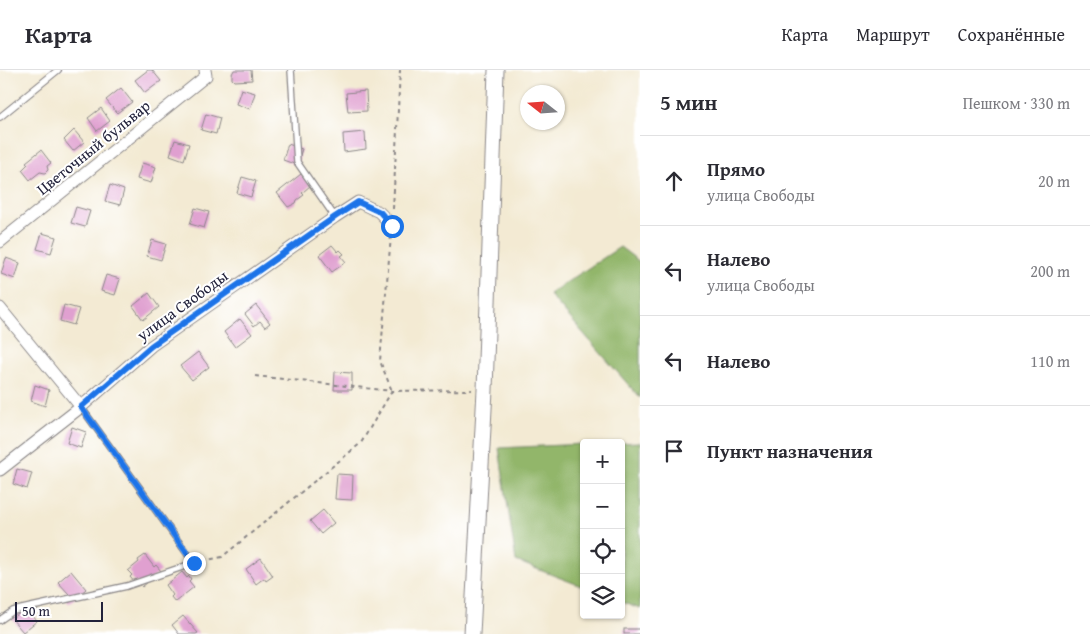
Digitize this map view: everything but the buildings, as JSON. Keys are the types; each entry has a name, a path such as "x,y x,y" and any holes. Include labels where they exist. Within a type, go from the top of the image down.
{"main road":[{"path":"472,634 485,390 496,70"}],"street":[{"name":"Цветочный бульвар","path":"0,242 205,73"},
{"name":"улица Свободы","path":"0,470 81,407 151,346 358,202 380,212 392,226"},
{"path":"0,308 81,407"}],"lane":[{"path":"0,117 58,70"},
{"path":"291,70 297,162 335,217"},
{"path":"0,620 13,611 127,586 194,563 81,407"}],"path":[{"path":"255,376 392,390 485,390"},
{"path":"194,563 222,557 361,443 392,390"}],"green space":[{"path":"620,247 640,262 640,398 549,294"},
{"path":"640,442 640,609 625,603 625,443"},
{"path":"580,444 580,585 516,561 499,448"}],"route":[{"path":"194,563 81,407 151,346 358,202 380,212 392,226"}]}
